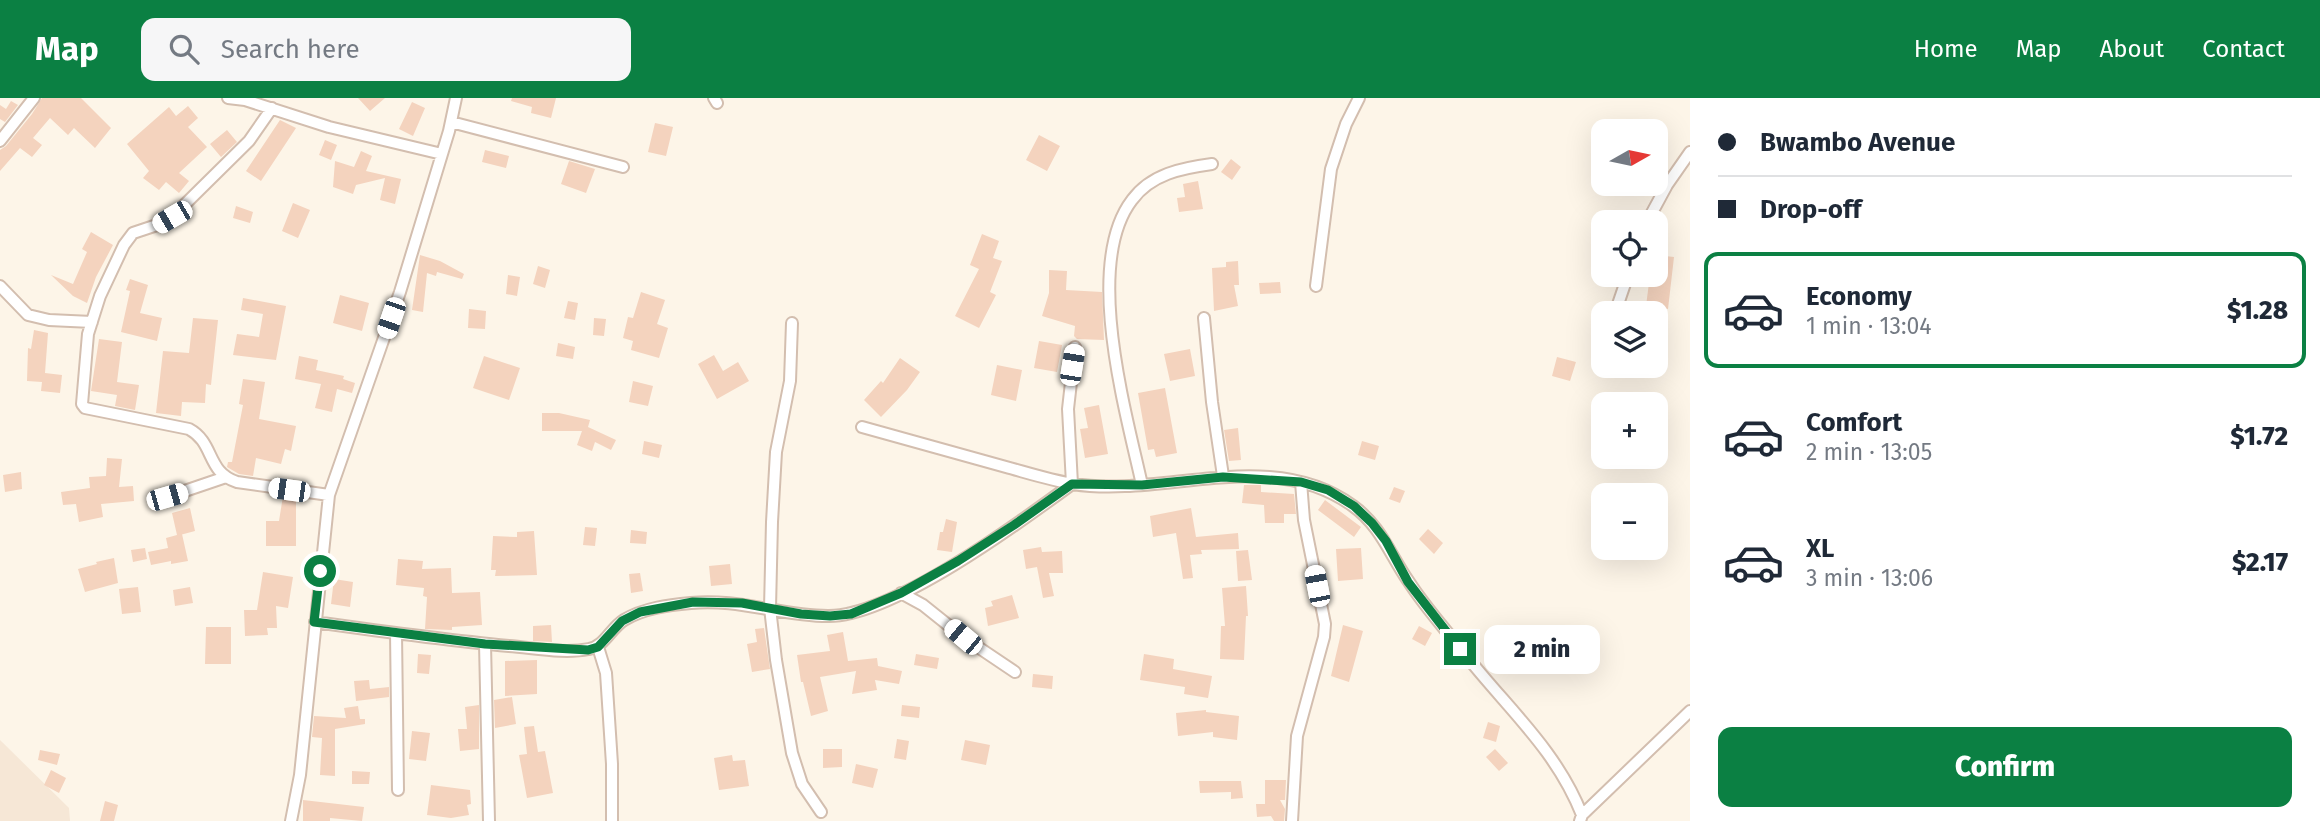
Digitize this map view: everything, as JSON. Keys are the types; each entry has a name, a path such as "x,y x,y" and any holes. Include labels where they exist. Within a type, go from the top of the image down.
{"street":[{"path":"0,141 34,98"},
{"path":"229,98 272,108 329,127 442,154"},
{"path":"291,821 300,775 329,495 400,292 456,98"},
{"path":"1316,286 1331,169 1346,124 1359,98"},
{"path":"223,478 213,464 206,444 199,435 188,429 86,408 82,398 88,334 100,296 124,245 133,233 172,217 249,141 272,108"},
{"path":"451,122 623,167"},
{"path":"1654,210 1690,152"},
{"path":"1142,485 1111,327 1108,292 1116,237 1132,199 1149,184 1169,172 1212,164"},
{"path":"0,286 28,315 49,320 92,322"},
{"path":"1205,318 1208,367 1223,477"},
{"path":"792,323 790,381 776,452 770,608 792,753 802,785 821,812"},
{"path":"1072,484 1068,409 1075,347"},
{"path":"862,427 1072,484 1142,485 1223,477 1301,482 1328,490 1354,506 1386,541 1408,582 1490,686 1518,714 1555,761 1573,794 1581,818 1690,711"},
{"path":"167,497 223,478 329,495"},
{"path":"1292,821 1297,736 1324,637 1325,624 1304,520 1301,482"},
{"path":"314,622 485,644 573,650 598,647 622,621 640,612 693,602 742,603 810,615 851,614 901,593 1014,525 1072,484"},
{"path":"901,593 923,605 963,637 1015,672"},
{"path":"396,633 398,790"},
{"path":"485,644 489,821"},
{"path":"598,647 606,673 612,764 611,821"}],"shaded area":[{"path":"0,740 69,808 70,821 0,821"}],"building":[{"path":"42,98 81,98 111,128 95,148 74,128 68,135 50,118 33,138 42,145 32,157 20,148 0,171 0,150 32,114"},
{"path":"358,98 385,98 370,111"},
{"path":"512,98 556,98 551,118 531,113 532,107 511,101"},
{"path":"11,101 18,105 5,122 0,119 0,105 6,109"},
{"path":"412,102 425,108 413,136 399,129"},
{"path":"188,106 198,118 188,127 207,147 179,173 189,181 179,193 166,182 159,190 143,178 149,171 127,144 169,107 176,116"},
{"path":"280,120 296,128 261,181 246,171"},
{"path":"655,123 673,127 666,156 648,152"},
{"path":"227,130 237,142 221,157 210,144"},
{"path":"1039,135 1060,146 1047,171 1026,160"},
{"path":"325,140 337,145 331,160 319,155"},
{"path":"485,150 509,156 506,168 482,162"},
{"path":"361,151 372,156 366,171 401,179 395,204 380,200 385,178 356,185 353,194 333,187 335,161 354,167"},
{"path":"1231,159 1241,167 1232,180 1221,172"},
{"path":"569,161 595,169 586,193 561,184"},
{"path":"1198,181 1203,209 1179,212 1177,198 1185,197 1183,184"},
{"path":"293,203 310,210 298,238 282,231"},
{"path":"236,206 253,212 250,223 233,218"},
{"path":"91,232 113,245 96,277 87,303 73,296 51,275 73,284 87,252 82,249"},
{"path":"982,234 999,241 993,258 1002,261 990,292 996,295 979,328 955,316 979,269 970,265"},
{"path":"420,255 440,261 464,274 462,279 437,272 436,276 427,273 423,312 412,310"},
{"path":"1668,256 1674,257 1668,309 1668,301 1647,301 1648,287 1668,287"},
{"path":"1238,261 1239,285 1234,285 1238,306 1214,311 1212,268 1226,267 1226,262"},
{"path":"538,266 550,270 545,288 533,284"},
{"path":"1049,270 1067,271 1066,290 1102,292 1104,340 1077,339 1074,336 1075,326 1042,316 1049,293"},
{"path":"508,275 520,277 517,296 506,294"},
{"path":"130,279 148,285 140,313 162,318 157,341 121,332 130,291 126,290"},
{"path":"1280,282 1281,293 1260,294 1259,283"},
{"path":"641,292 665,300 657,324 668,328 659,358 631,350 633,341 623,338 628,317 633,318"},
{"path":"340,295 369,303 362,331 333,323"},
{"path":"243,298 286,306 276,360 233,355 237,334 259,337 263,314 241,310"},
{"path":"568,301 578,303 575,320 564,318"},
{"path":"469,309 486,311 485,329 468,328"},
{"path":"193,318 218,320 211,385 206,384 205,403 182,402 181,416 156,413 163,351 189,353"},
{"path":"594,318 606,319 604,336 593,335"},
{"path":"34,330 48,333 45,373 62,375 60,393 41,391 42,382 27,381 28,348 31,349"},
{"path":"99,339 122,342 117,382 139,385 135,410 115,406 117,395 91,391"},
{"path":"1039,341 1062,345 1057,372 1034,368"},
{"path":"558,343 575,347 573,359 556,356"},
{"path":"1190,349 1195,376 1170,381 1164,354"},
{"path":"714,355 723,371 738,362 749,381 717,399 698,364"},
{"path":"299,356 318,360 316,370 344,376 343,379 355,383 352,393 337,389 332,412 315,408 321,384 295,379"},
{"path":"484,356 520,368 509,400 473,388"},
{"path":"1557,357 1576,362 1570,381 1552,376"},
{"path":"900,358 920,372 881,417 864,400 881,381 883,383"},
{"path":"997,365 1022,370 1016,401 991,395"},
{"path":"243,379 265,382 259,419 296,426 291,451 285,449 281,464 256,458 253,476 239,474 227,467 228,462 232,462 243,405 239,404"},
{"path":"633,381 653,386 648,406 629,402"},
{"path":"1165,388 1177,453 1156,457 1154,449 1148,450 1138,393"},
{"path":"1099,405 1108,454 1085,458 1080,429 1088,428 1084,408"},
{"path":"542,413 559,413 590,420 588,427 616,440 611,450 595,442 592,451 577,445 582,431 542,431"},
{"path":"1238,428 1241,460 1229,461 1224,430"},
{"path":"644,441 662,445 659,458 642,454"},
{"path":"1362,441 1379,446 1375,460 1358,455"},
{"path":"107,458 122,459 119,487 133,486 134,501 101,504 103,517 79,522 76,504 63,505 61,492 90,488 89,477 106,476"},
{"path":"21,472 22,489 5,492 3,475"},
{"path":"1244,485 1261,485 1261,492 1294,494 1296,514 1284,514 1284,523 1265,523 1264,505 1242,503"},
{"path":"1394,487 1405,491 1400,503 1389,499"},
{"path":"283,496 296,498 296,546 266,546 266,521 279,521"},
{"path":"1325,500 1361,527 1354,537 1318,510"},
{"path":"190,508 195,531 182,534 188,561 151,565 148,552 168,548 166,538 177,535 172,513"},
{"path":"1191,508 1196,537 1238,533 1239,549 1201,550 1202,554 1190,555 1193,578 1183,579 1176,533 1153,537 1150,516"},
{"path":"946,519 957,522 952,552 937,550 940,532 943,532"},
{"path":"585,527 597,528 595,546 583,545"},
{"path":"1428,529 1443,543 1434,554 1419,539"},
{"path":"631,530 647,532 646,544 630,543"},
{"path":"534,531 537,575 495,576 496,570 491,570 493,536 517,537 517,532"},
{"path":"1041,547 1042,552 1062,551 1063,573 1049,573 1054,596 1043,598 1037,567 1026,569 1023,550"},
{"path":"145,548 147,559 133,562 131,550"},
{"path":"1361,548 1363,579 1338,581 1336,549"},
{"path":"1248,550 1252,580 1238,581 1236,551"},
{"path":"114,558 118,583 85,592 78,569"},
{"path":"398,559 423,561 422,569 451,568 452,593 480,592 482,625 452,627 452,630 425,629 427,597 423,596 424,588 396,585"},
{"path":"730,564 732,584 711,586 709,566"},
{"path":"263,572 293,577 288,608 276,606 277,628 267,628 268,635 245,636 244,610 257,610"},
{"path":"640,573 643,591 631,593 629,574"},
{"path":"334,579 353,582 350,607 331,604"},
{"path":"1246,586 1248,616 1244,660 1220,659 1221,626 1225,626 1222,588"},
{"path":"138,587 141,612 122,614 119,589"},
{"path":"190,587 193,603 175,606 173,590"},
{"path":"1012,595 1019,618 988,626 985,608 993,606 991,601"},
{"path":"551,625 552,642 533,641 533,626"},
{"path":"1343,625 1363,631 1349,682 1331,676"},
{"path":"1419,626 1432,633 1425,646 1412,639"},
{"path":"206,627 231,627 231,664 205,664"},
{"path":"764,628 770,669 752,672 747,644 757,642 755,629"},
{"path":"843,632 848,661 877,658 878,666 902,671 899,684 875,680 877,690 852,694 856,671 820,677 828,711 811,716 801,682 797,655 830,651 827,635"},
{"path":"418,654 431,655 429,674 417,673"},
{"path":"916,654 939,658 937,669 914,665"},
{"path":"1144,654 1174,659 1173,669 1212,676 1208,698 1184,694 1185,687 1140,680"},
{"path":"537,660 537,694 505,696 505,661"},
{"path":"1033,674 1053,676 1052,689 1032,687"},
{"path":"369,680 370,689 389,687 389,697 356,701 354,681"},
{"path":"512,697 516,724 495,728 494,700"},
{"path":"479,705 479,749 460,751 458,729 467,729 465,707"},
{"path":"902,705 920,707 919,718 901,716"},
{"path":"358,706 360,719 365,719 365,724 335,729 335,776 320,775 322,738 312,737 314,716 346,718 344,708"},
{"path":"1206,710 1239,716 1237,740 1213,737 1213,732 1178,736 1176,713"},
{"path":"1488,722 1500,726 1496,742 1483,738"},
{"path":"534,726 538,752 545,751 553,793 527,798 519,755 527,754 524,727"},
{"path":"412,731 430,733 426,761 409,759"},
{"path":"897,739 909,741 906,760 894,758"},
{"path":"965,740 990,745 986,765 961,760"},
{"path":"823,749 842,749 842,767 823,768"},
{"path":"1495,749 1508,763 1499,771 1486,757"},
{"path":"40,750 60,754 57,765 38,760"},
{"path":"732,755 733,761 745,760 749,786 719,790 714,758"},
{"path":"856,764 878,769 873,788 852,783"},
{"path":"51,770 66,778 59,793 44,785"},
{"path":"352,771 370,772 369,784 352,784"},
{"path":"1265,780 1286,780 1285,800 1280,800 1285,809 1284,821 1274,821 1271,816 1257,817 1256,804 1265,804"},
{"path":"1199,781 1241,781 1243,798 1231,799 1231,792 1200,793"},
{"path":"431,785 470,790 471,804 467,805 469,815 451,818 427,815"},
{"path":"303,800 364,807 362,821 330,818 330,821 303,821"},
{"path":"105,801 118,805 114,821 100,821"}],"route":[{"path":"320,571 314,622 485,644 588,650 598,647 622,621 640,612 693,602 742,603 801,614 851,614 877,605 958,561 1072,484 1115,486 1223,477 1263,478 1301,482 1328,490 1354,506 1386,541 1408,582 1460,649"}]}
